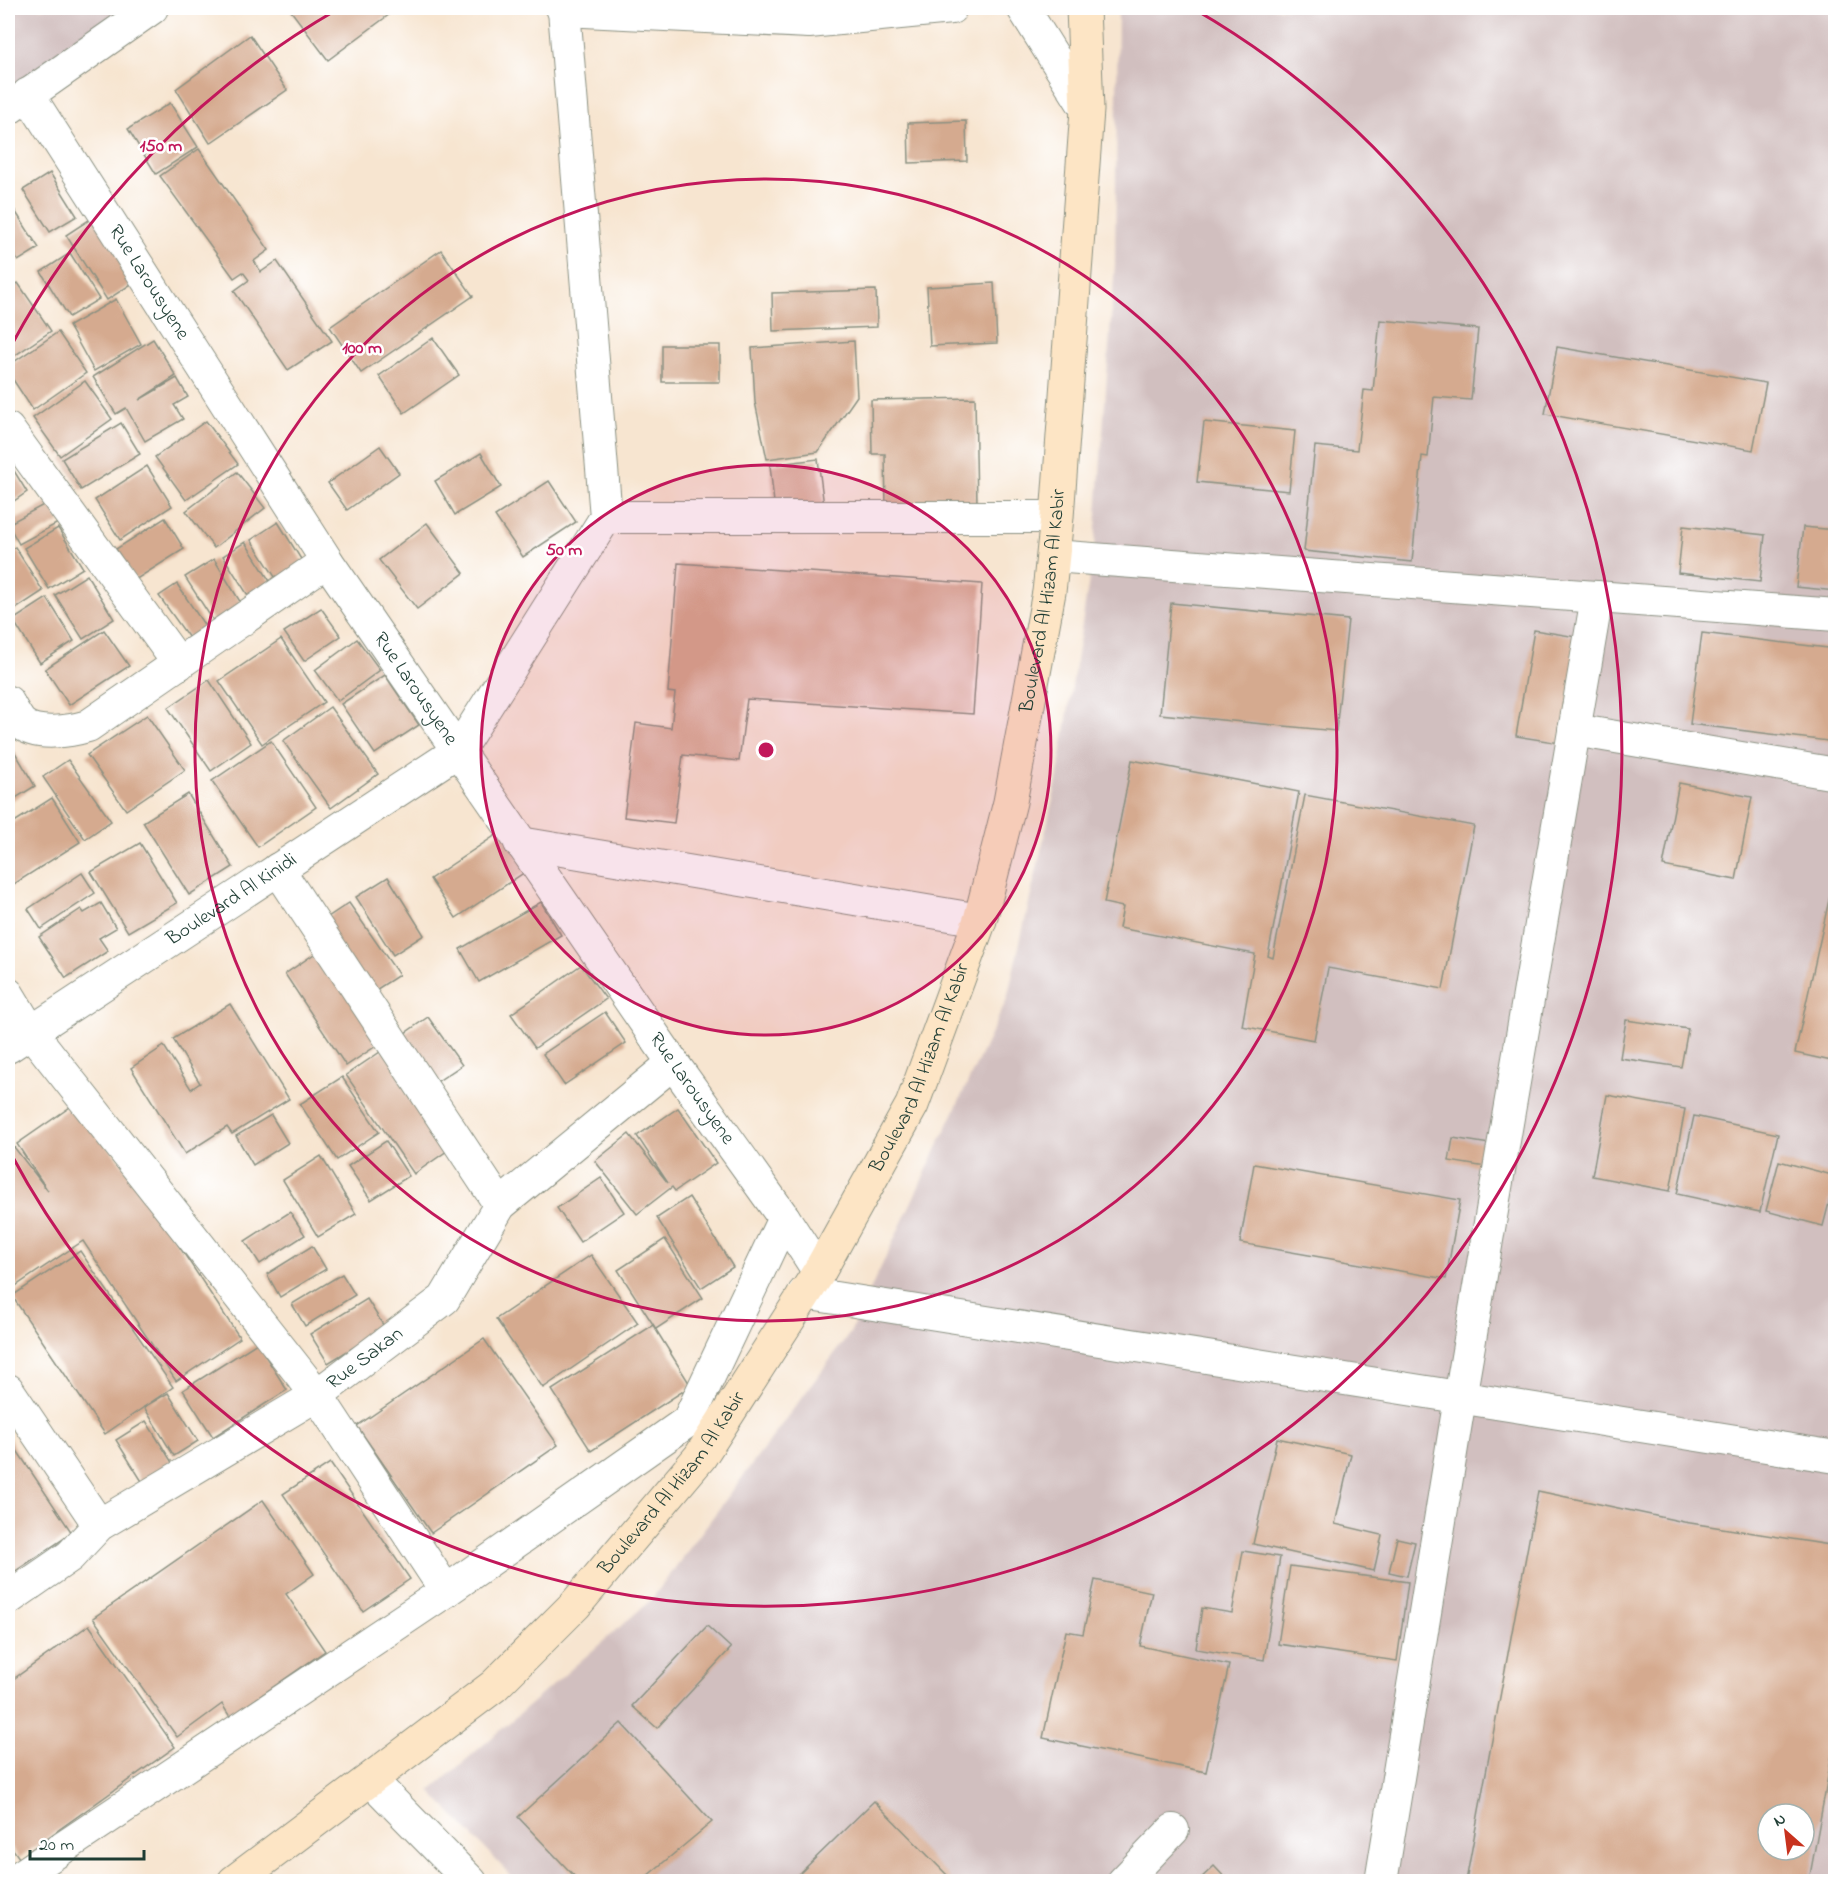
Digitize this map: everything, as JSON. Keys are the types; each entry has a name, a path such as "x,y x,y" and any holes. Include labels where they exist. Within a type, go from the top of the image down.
{"main road":[{"name":"Boulevard Al Hizam Al Kabir","path":"234,1881 494,1686 575,1605 700,1457 812,1283 912,1106 980,920 1010,802 1049,592 1057,518 1087,110 1083,8"}],"street":[{"path":"18,102 152,8"},
{"path":"458,751 606,517 563,9 810,15 951,8"},
{"path":"1023,8 1087,110"},
{"name":"Rue Larousyene","path":"18,102 520,843 784,1218 812,1283"},
{"path":"8,429 179,664"},
{"path":"606,517 1057,518"},
{"path":"1053,556 1836,615"},
{"path":"8,702 22,724 34,729 54,732 88,726 327,561"},
{"path":"1381,1881 1460,1398 1597,597"},
{"path":"1574,730 1836,774"},
{"name":"Boulevard Al Kinidi","path":"19,1039 458,751"},
{"path":"520,843 980,920"},
{"path":"278,869 500,1205"},
{"path":"8,994 19,1039 317,1395 446,1591"},
{"name":"Rue Sakan","path":"8,1599 70,1556 99,1525 317,1395 444,1299 500,1205 673,1063"},
{"path":"12,1881 446,1591 688,1421 784,1218"},
{"path":"812,1283 1460,1398 1836,1457"},
{"path":"8,1390 99,1525"},
{"path":"371,1780 471,1881"},
{"path":"1123,1881 1173,1830"}],"shaded area":[{"path":"8,8 132,8 8,102"},
{"path":"1118,8 1835,8 1835,1881 516,1881 430,1791 651,1600 850,1333 1007,999 1057,781 1095,542 1115,264"}],"building":[{"path":"296,8 398,8 328,60 291,11"},
{"path":"250,35 287,90 210,143 176,89"},
{"path":"170,103 198,147 156,174 128,129"},
{"path":"966,121 967,161 909,163 908,123"},
{"path":"199,149 269,250 254,261 261,272 277,261 332,341 288,370 234,291 249,280 243,272 234,278 160,176"},
{"path":"50,173 77,216 50,232 23,190"},
{"path":"8,200 39,248 18,261 8,245"},
{"path":"95,216 136,281 107,300 66,235"},
{"path":"441,250 473,296 361,373 330,327"},
{"path":"70,253 99,299 69,317 41,272"},
{"path":"8,265 14,274 8,279"},
{"path":"18,283 51,331 8,360 8,290"},
{"path":"994,283 997,343 930,346 927,287"},
{"path":"876,290 877,327 773,331 772,293"},
{"path":"116,299 141,344 94,371 69,326"},
{"path":"1380,320 1478,329 1471,400 1434,397 1428,457 1422,456 1412,562 1304,551 1315,446 1357,450 1364,390 1373,391"},
{"path":"58,332 86,373 33,410 8,372 8,366"},
{"path":"433,338 459,375 404,413 379,376"},
{"path":"153,339 176,376 139,400 177,378 188,397 174,405 183,419 145,441 126,408 116,414 93,377"},
{"path":"854,341 857,396 818,452 767,459 755,402 752,348"},
{"path":"662,345 720,345 720,382 662,382"},
{"path":"1557,347 1766,383 1753,450 1545,414"},
{"path":"85,381 112,419 60,456 33,418"},
{"path":"975,398 977,506 886,507 885,454 872,454 871,400"},
{"path":"206,421 238,464 186,500 155,457"},
{"path":"1204,422 1295,431 1289,491 1197,482"},
{"path":"121,423 140,454 81,490 62,459"},
{"path":"380,446 399,473 347,510 328,483"},
{"path":"481,453 501,487 455,515 435,481"},
{"path":"818,459 824,506 775,512 770,465"},
{"path":"8,461 27,492 8,505"},
{"path":"147,466 172,506 120,540 95,500"},
{"path":"237,472 265,508 214,548 186,511"},
{"path":"549,481 576,522 523,557 495,516"},
{"path":"49,502 60,522 19,544 8,524"},
{"path":"165,518 184,549 135,580 116,549"},
{"path":"278,522 304,564 277,580 251,540"},
{"path":"427,523 464,573 417,609 379,560"},
{"path":"1683,526 1765,535 1760,582 1678,573"},
{"path":"1803,527 1836,530 1836,591 1796,587"},
{"path":"58,528 83,568 49,589 24,548"},
{"path":"245,542 273,586 251,600 223,556"},
{"path":"15,547 43,591 8,614 8,552"},
{"path":"214,559 244,608 216,625 185,577"},
{"path":"678,563 982,584 973,714 747,699 739,761 683,755 674,823 624,817 636,723 671,728 675,693 668,692"},
{"path":"87,575 114,619 83,639 55,595"},
{"path":"177,584 205,626 189,638 159,596"},
{"path":"47,598 74,641 40,663 13,620"},
{"path":"1171,603 1348,620 1336,731 1160,714"},
{"path":"321,608 341,636 304,661 284,632"},
{"path":"104,630 129,666 69,705 45,669"},
{"path":"1534,630 1583,638 1566,744 1516,736"},
{"path":"1702,633 1836,649 1836,742 1690,724"},
{"path":"281,639 324,702 262,744 219,681"},
{"path":"357,639 380,670 338,701 315,670"},
{"path":"385,675 419,725 375,754 341,704"},
{"path":"209,680 251,743 211,771 168,708"},
{"path":"330,707 378,774 331,808 283,741"},
{"path":"147,715 185,770 126,810 87,755"},
{"path":"271,741 316,807 258,847 212,781"},
{"path":"10,744 35,786 11,801 8,795 8,746"},
{"path":"68,760 111,821 85,839 43,777"},
{"path":"1132,760 1299,792 1268,956 1273,958 1305,795 1474,826 1443,989 1328,968 1314,1040 1242,1026 1255,954 1119,928 1123,907 1104,903"},
{"path":"1679,783 1752,797 1736,880 1663,866"},
{"path":"188,794 233,867 189,895 143,822"},
{"path":"52,798 80,842 11,886 8,880 8,826"},
{"path":"502,831 528,870 456,918 430,879"},
{"path":"140,843 177,903 128,932 91,872"},
{"path":"82,873 95,893 41,929 28,909"},
{"path":"1836,873 1836,1062 1795,1053"},
{"path":"388,877 424,935 393,955 356,897"},
{"path":"541,902 561,935 479,982 460,949"},
{"path":"101,903 116,928 99,938 108,951 66,978 39,937 81,909 84,913"},
{"path":"349,903 399,975 368,995 319,923"},
{"path":"323,948 385,1040 346,1066 285,974"},
{"path":"581,965 606,999 535,1048 511,1014"},
{"path":"230,1004 289,1099 232,1134 227,1127 185,1154 131,1068 164,1046 191,1089 200,1083 173,1039"},
{"path":"605,1012 626,1043 564,1085 543,1054"},
{"path":"428,1017 462,1065 432,1085 398,1038"},
{"path":"1626,1020 1688,1029 1681,1067 1620,1058"},
{"path":"386,1048 454,1146 414,1174 346,1075"},
{"path":"342,1077 379,1132 337,1160 300,1104"},
{"path":"1607,1095 1685,1109 1670,1191 1592,1176"},
{"path":"76,1103 147,1198 240,1338 176,1381 83,1241 8,1291 8,1151 14,1147 48,1191 17,1144"},
{"path":"678,1108 716,1163 675,1191 672,1187 637,1214 595,1161 629,1134 668,1183 637,1136"},
{"path":"271,1115 288,1143 253,1165 236,1136"},
{"path":"1694,1116 1778,1134 1760,1212 1677,1194"},
{"path":"1453,1138 1514,1148 1510,1171 1449,1161"},
{"path":"386,1141 409,1176 371,1200 348,1166"},
{"path":"321,1156 356,1214 318,1237 283,1180"},
{"path":"1779,1161 1836,1176 1823,1226 1766,1211"},
{"path":"1254,1164 1460,1200 1446,1279 1240,1243"},
{"path":"601,1178 624,1212 580,1242 557,1208"},
{"path":"689,1197 733,1267 701,1288 657,1218"},
{"path":"290,1212 305,1235 260,1264 245,1241"},
{"path":"665,1239 703,1298 656,1329 618,1270"},
{"path":"312,1246 326,1269 280,1297 267,1274"},
{"path":"80,1251 173,1387 105,1434 12,1296"},
{"path":"591,1255 638,1323 543,1388 496,1319"},
{"path":"342,1274 355,1295 305,1326 292,1304"},
{"path":"367,1299 385,1328 328,1363 310,1334"},
{"path":"653,1325 691,1386 591,1451 552,1390"},
{"path":"484,1339 558,1445 431,1533 357,1426"},
{"path":"257,1343 287,1390 213,1437 183,1390"},
{"path":"168,1393 198,1441 174,1456 144,1407"},
{"path":"146,1421 173,1464 143,1483 116,1440"},
{"path":"8,1437 72,1533 8,1576"},
{"path":"1277,1438 1351,1454 1335,1524 1382,1535 1374,1571 1253,1544"},
{"path":"330,1463 410,1579 363,1611 283,1494"},
{"path":"1538,1491 1684,1522 1836,1546 1836,1732 1816,1842 1816,1802 1756,1802 1756,1862 1812,1862 1809,1881 1466,1881"},
{"path":"263,1500 314,1574 286,1594 325,1651 230,1717 222,1704 177,1737 93,1618"},
{"path":"1397,1538 1415,1542 1407,1576 1389,1572"},
{"path":"1243,1551 1280,1557 1264,1660 1196,1649 1202,1608 1232,1613"},
{"path":"1290,1566 1408,1582 1397,1661 1278,1644"},
{"path":"1095,1580 1152,1592 1140,1646 1229,1665 1206,1772 1043,1738 1066,1631 1083,1634"},
{"path":"89,1625 175,1747 19,1858 8,1842 8,1683"},
{"path":"707,1626 731,1648 657,1728 632,1706"},
{"path":"621,1723 712,1822 641,1881 579,1881 518,1817"},
{"path":"874,1801 950,1878 947,1881 792,1881"},
{"path":"1214,1866 1228,1881 1198,1881"}]}
